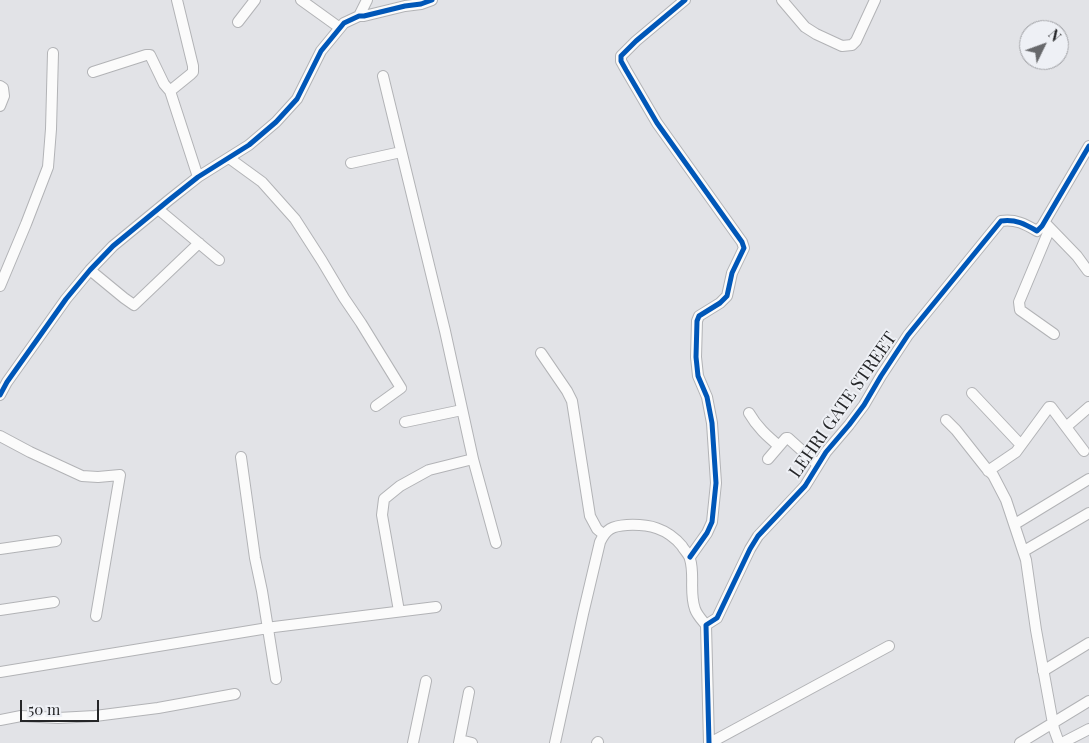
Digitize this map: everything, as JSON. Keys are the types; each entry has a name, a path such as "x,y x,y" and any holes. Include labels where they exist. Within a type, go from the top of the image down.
{"street":[{"path":"170,91 193,72 178,0"},
{"path":"238,22 255,0"},
{"path":"301,0 340,28"},
{"path":"359,16 367,0"},
{"path":"0,395 66,300 90,270 114,246 198,177 249,144 276,122 297,99 321,51 344,23 359,16 421,4 432,0"},
{"path":"685,0 636,41 621,56 621,61 656,123 728,220 744,248 732,273 727,296 720,303 699,316 697,321 696,357 698,376 707,397 712,423 716,483 712,522 707,533 690,557"},
{"path":"782,0 805,27 842,46 852,45 856,41 875,0"},
{"path":"0,286 48,167 53,53"},
{"path":"93,72 150,55 164,84 170,91 198,177"},
{"path":"383,76 445,331 473,459 496,543"},
{"path":"0,86 3,88 4,96 0,106"},
{"path":"1054,334 1020,310 1019,302 1047,225 1089,146"},
{"path":"351,163 401,152"},
{"path":"229,158 262,182 294,219 400,388 376,406"},
{"path":"158,209 219,260"},
{"name":"LEHRI GATE STREET","path":"706,625 717,618 758,536 805,486 826,452 864,405 874,386 908,335 1001,221 1010,220 1018,222 1037,231 1047,225"},
{"path":"1047,225 1077,256 1088,271"},
{"path":"90,270 134,305 199,243"},
{"path":"541,353 572,401 590,516 597,529 603,534"},
{"path":"972,393 1021,445"},
{"path":"988,471 1016,452 1049,407 1051,407 1084,451"},
{"path":"1066,427 1089,407"},
{"path":"405,422 462,410"},
{"path":"750,412 755,423 766,436 779,446"},
{"path":"946,420 993,475 1006,500 1026,560 1036,630 1053,724 1061,743 1089,729"},
{"path":"0,436 82,476 120,475 96,616"},
{"path":"768,459 788,438 818,465"},
{"path":"240,456 276,679"},
{"path":"399,611 382,515 384,499 400,486 429,470 473,459"},
{"path":"1014,524 1089,479"},
{"path":"1024,552 1089,513"},
{"path":"555,743 600,542 603,534 610,528 624,525 644,525 658,528 676,539 690,557 695,610 706,625 710,743 889,646"},
{"path":"0,548 56,541"},
{"path":"0,610 54,602"},
{"path":"0,672 268,628 436,607"},
{"path":"1043,671 1089,643"},
{"path":"413,743 426,681"},
{"path":"469,692 460,742 472,743"},
{"path":"0,720 21,716 76,718 158,708 235,694"},
{"path":"1020,743 1089,701"}],"cycle path":[{"path":"0,395 7,382 66,299 90,270 113,246 169,200 198,177 249,145 276,122 297,99 321,51 344,23 359,16 421,4 432,0"},
{"path":"685,0 636,41 621,56 621,61 657,123 742,242 744,248 732,273 727,296 720,303 699,316 697,321 696,357 698,376 707,397 712,423 716,483 712,522 707,533 690,557"},
{"path":"709,743 706,625 717,618 758,536 805,486 826,452 864,405 908,335 1001,221 1020,223 1037,231 1042,226 1089,146"}]}
